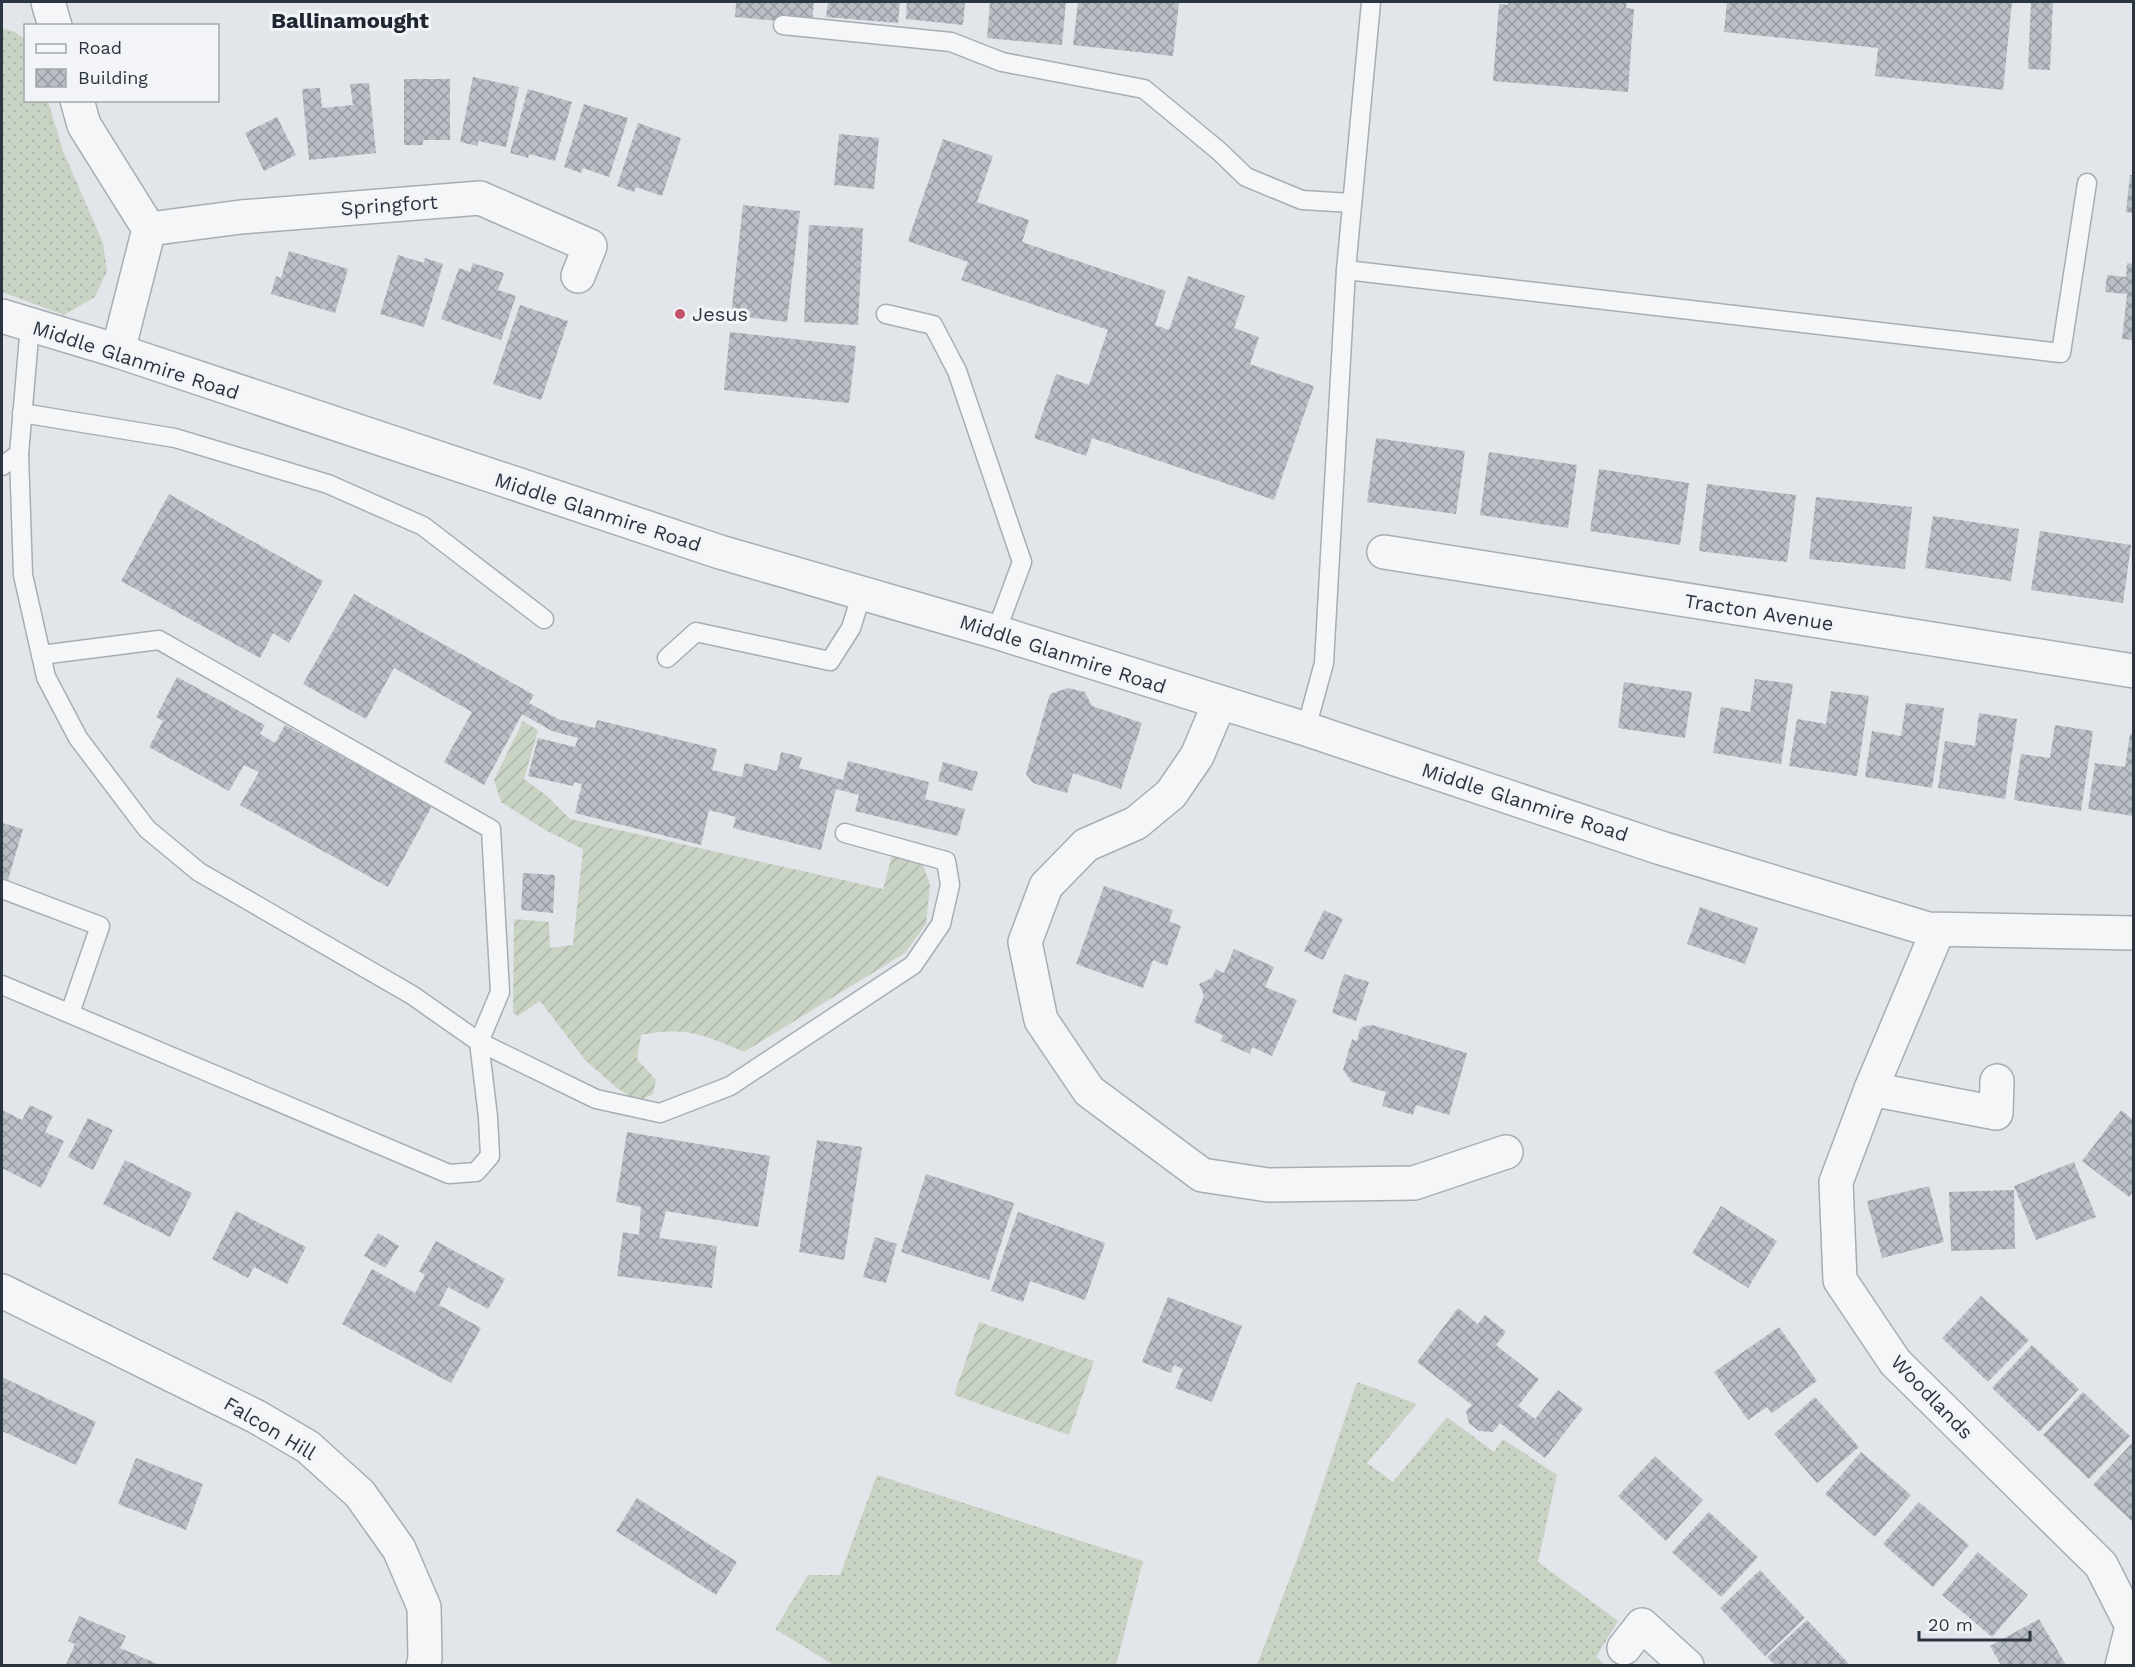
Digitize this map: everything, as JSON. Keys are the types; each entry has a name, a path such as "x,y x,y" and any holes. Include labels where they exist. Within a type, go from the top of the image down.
{"street":[{"path":"48,2 54,24"},
{"path":"78,102 84,125 149,229 118,351"},
{"name":"Springfort","path":"149,229 241,217 480,198 590,246 578,276"},
{"name":"Middle Glanmire Road","path":"16,321 118,351 709,549 996,632 1219,704 1306,729 1661,848 1928,929 2133,933"},
{"name":"Tracton Avenue","path":"1384,552 2133,671"},
{"path":"1219,704 1197,756 1171,794 1136,823 1086,845 1046,886 1025,942 1041,1020 1089,1091 1202,1175 1268,1185 1414,1184 1506,1152"},
{"name":"Woodlands","path":"1938,930 1871,1089 1836,1182 1840,1280 1895,1362 2101,1565 2132,1626 2122,1665"},
{"path":"1871,1089 1996,1113 1997,1082"},
{"name":"Falcon Hill","path":"2,1291 257,1417 308,1447 360,1494 399,1549 424,1606 425,1658 423,1665"},
{"path":"1624,1648 1642,1624 1687,1665"}],"lane":[{"path":"1306,729 1324,663 1346,270 1371,2"},
{"path":"783,25 951,42 1002,62 1144,89 1219,151 1245,177 1302,200 1352,203"},
{"path":"1346,270 2061,352 2087,183"},
{"path":"886,314 933,325 957,371 992,472 1022,562 996,632"},
{"path":"16,321 22,413 19,454 22,575 46,677 78,738 147,829 199,872 412,995 479,1042 596,1099 660,1113 730,1086 913,965 940,924 950,885 946,861 845,833"},
{"path":"22,413 175,438 328,484 423,526 544,619"},
{"path":"2,466 19,454"},
{"path":"667,658 696,632 830,661 851,628 862,593"},
{"path":"2,985 449,1174 476,1172 490,1156 479,1042 500,992 491,829 159,640 41,655"},
{"path":"2,889 100,926 70,1013"}],"green space":[{"path":"2,28 15,32 24,38 24,102 48,102 63,151 103,243 107,271 95,297 64,315 2,292"},
{"path":"523,721 538,730 524,779 547,796 570,819 883,889 892,855 923,865 930,885 926,924 905,953 744,1052 705,1037 682,1032 656,1032 641,1035 637,1059 656,1080 653,1094 638,1101 617,1088 586,1061 540,1001 518,1016 513,1013 514,919 549,922 550,948 573,945 583,849 547,831 501,802 494,780"},
{"path":"979,1322 1094,1361 1069,1435 954,1395"},
{"path":"1357,1382 1417,1404 1367,1463 1393,1482 1447,1417 1494,1452 1503,1439 1557,1475 1538,1562 1618,1621 1596,1657 1605,1665 1257,1665 1302,1546"},
{"path":"877,1475 1143,1561 1116,1665 834,1665 775,1629 808,1575 840,1575"}],"building":[{"path":"736,2 814,2 812,24 735,17"},
{"path":"828,2 900,2 898,23 826,17"},
{"path":"907,2 965,2 963,25 906,19"},
{"path":"990,2 1066,2 1062,45 987,38"},
{"path":"1078,2 1179,2 1173,56 1073,45"},
{"path":"1508,2 1627,2 1626,8 1634,9 1628,92 1493,81 1499,4 1508,5"},
{"path":"1727,2 2012,2 2003,90 1875,76 1878,48 1724,32"},
{"path":"2031,2 2053,2 2050,70 2028,69"},
{"path":"473,77 519,87 506,147 478,141 478,146 460,142"},
{"path":"404,79 450,79 450,140 423,140 423,145 404,145"},
{"path":"369,83 376,153 309,160 302,89 320,88 322,108 353,105 350,84"},
{"path":"528,89 572,102 555,161 529,154 528,158 510,153"},
{"path":"584,104 628,118 609,177 583,168 581,173 564,167"},
{"path":"277,117 296,155 264,171 245,133"},
{"path":"638,123 681,138 662,196 636,187 634,192 617,186"},
{"path":"839,134 879,138 874,189 834,185"},
{"path":"943,139 993,156 977,202 1029,220 1022,242 1166,291 1155,325 1169,330 1188,276 1245,296 1234,328 1259,337 1250,364 1314,386 1274,500 1092,438 1086,456 1034,438 1056,374 1089,385 1108,330 961,280 968,262 908,241"},
{"path":"2130,175 2133,175 2133,213 2126,212"},
{"path":"743,205 800,211 787,322 731,315"},
{"path":"809,225 863,228 858,325 804,322"},
{"path":"289,251 348,269 335,313 271,294 276,276 281,278"},
{"path":"398,255 424,263 425,258 443,264 424,327 380,314"},
{"path":"473,263 504,273 498,290 516,296 501,340 441,319 459,268 470,272"},
{"path":"2127,263 2133,264 2133,340 2122,339 2127,294 2105,292 2107,275 2126,277"},
{"path":"520,305 568,321 541,400 493,384"},
{"path":"730,332 856,346 849,403 724,390"},
{"path":"1376,438 1465,451 1456,514 1367,502"},
{"path":"1489,452 1577,465 1568,528 1480,515"},
{"path":"1599,469 1689,483 1680,545 1590,531"},
{"path":"1707,484 1796,495 1787,562 1699,551"},
{"path":"169,494 323,581 289,643 273,633 260,658 121,581"},
{"path":"1816,497 1912,507 1905,569 1809,559"},
{"path":"1933,516 2019,529 2011,581 1925,568"},
{"path":"2040,531 2131,545 2123,603 2031,590"},
{"path":"354,594 534,695 529,703 558,719 595,728 597,720 717,749 712,770 742,777 745,763 777,771 781,752 802,757 799,768 843,780 848,761 929,782 925,799 965,809 958,836 855,811 859,795 836,789 821,850 733,828 736,817 709,810 701,845 575,813 582,784 574,782 573,786 528,776 538,738 575,747 578,738 552,731 522,714 484,785 444,762 472,712 394,668 366,719 303,684"},
{"path":"177,677 265,725 260,734 275,743 285,725 432,806 388,887 240,805 259,772 244,765 229,791 149,747 163,721 156,717"},
{"path":"1755,679 1793,684 1781,764 1713,753 1721,707 1750,712"},
{"path":"1624,682 1692,692 1685,738 1618,728"},
{"path":"1068,688 1085,692 1092,706 1142,723 1121,789 1073,773 1067,793 1033,783 1026,774 1050,694"},
{"path":"1831,691 1869,696 1857,776 1789,766 1797,719 1826,724"},
{"path":"1906,703 1944,708 1932,788 1865,777 1872,731 1901,736"},
{"path":"1979,713 2017,719 2005,799 1938,788 1945,741 1975,746"},
{"path":"2055,725 2093,731 2081,811 2014,800 2021,754 2050,758"},
{"path":"2130,734 2133,734 2133,816 2088,809 2095,763 2125,767"},
{"path":"943,762 978,772 972,791 938,781"},
{"path":"2,823 23,829 8,880 2,878"},
{"path":"523,873 555,875 553,913 521,910"},
{"path":"1104,886 1173,910 1169,921 1181,926 1167,966 1153,960 1143,988 1076,964"},
{"path":"1700,907 1758,928 1745,964 1687,944"},
{"path":"1324,910 1343,919 1323,960 1304,951"},
{"path":"1234,949 1274,967 1265,987 1297,1000 1272,1056 1252,1047 1250,1054 1221,1041 1223,1035 1194,1022 1204,996 1199,984 1212,978 1216,969 1224,973"},
{"path":"1344,974 1369,982 1356,1021 1332,1013"},
{"path":"1372,1025 1467,1053 1449,1115 1416,1105 1413,1115 1382,1106 1386,1092 1352,1082 1343,1070 1352,1039 1357,1041 1360,1029"},
{"path":"30,1105 53,1116 45,1132 64,1141 41,1188 2,1168 2,1110 22,1120"},
{"path":"2121,1110 2133,1120 2133,1191 2129,1197 2082,1161"},
{"path":"88,1118 113,1130 93,1170 68,1157"},
{"path":"627,1132 770,1156 758,1227 666,1211 659,1238 717,1246 712,1288 617,1276 623,1232 639,1235 641,1207 616,1202"},
{"path":"817,1140 862,1147 844,1260 799,1252"},
{"path":"125,1160 192,1193 170,1237 103,1204"},
{"path":"2074,1162 2096,1217 2036,1240 2014,1186"},
{"path":"926,1174 1014,1203 989,1280 901,1252"},
{"path":"1929,1186 1944,1242 1882,1258 1867,1201"},
{"path":"2014,1190 2015,1249 1951,1251 1949,1192"},
{"path":"1721,1206 1777,1241 1748,1288 1692,1253"},
{"path":"236,1211 306,1247 287,1284 254,1267 248,1278 212,1259"},
{"path":"1018,1212 1105,1243 1085,1300 1030,1281 1023,1302 991,1291"},
{"path":"378,1233 399,1246 385,1268 364,1256"},
{"path":"875,1237 897,1244 886,1283 863,1277"},
{"path":"436,1241 505,1279 488,1309 448,1287 439,1305 481,1328 451,1383 342,1324 372,1269 415,1293 425,1275 419,1271"},
{"path":"1981,1296 2029,1340 1988,1382 1942,1338"},
{"path":"1168,1297 1242,1326 1212,1402 1175,1388 1183,1369 1174,1365 1171,1373 1142,1362"},
{"path":"1458,1308 1478,1324 1485,1315 1506,1332 1496,1345 1539,1379 1518,1406 1535,1419 1558,1390 1583,1409 1545,1458 1500,1423 1493,1432 1479,1431 1469,1423 1466,1411 1472,1405 1417,1362"},
{"path":"1779,1327 1817,1381 1772,1413 1767,1407 1748,1420 1714,1372"},
{"path":"2032,1345 2079,1389 2039,1432 1992,1388"},
{"path":"2,1377 96,1422 76,1465 2,1431"},
{"path":"2083,1392 2130,1436 2089,1479 2043,1435"},
{"path":"1815,1397 1859,1447 1817,1483 1774,1434"},
{"path":"2133,1442 2133,1522 2093,1485"},
{"path":"1861,1452 1911,1495 1875,1537 1825,1494"},
{"path":"1655,1456 1703,1500 1666,1541 1618,1496"},
{"path":"136,1458 203,1484 186,1530 118,1504"},
{"path":"637,1498 737,1562 716,1595 616,1531"},
{"path":"1919,1502 1969,1545 1933,1587 1883,1544"},
{"path":"1709,1512 1758,1557 1721,1597 1672,1552"},
{"path":"1978,1552 2028,1595 1992,1637 1942,1595"},
{"path":"1760,1570 1805,1618 1765,1656 1720,1608"},
{"path":"79,1616 126,1636 120,1648 160,1665 66,1665 75,1644 68,1641"},
{"path":"2039,1619 2066,1665 2001,1665 1990,1646"},
{"path":"1807,1620 1850,1665 1775,1665 1767,1657"}],"place":[{"name":"Jesus","path":"680,314"}],"district":[{"name":"Ballinamought","path":"350,20"}]}
